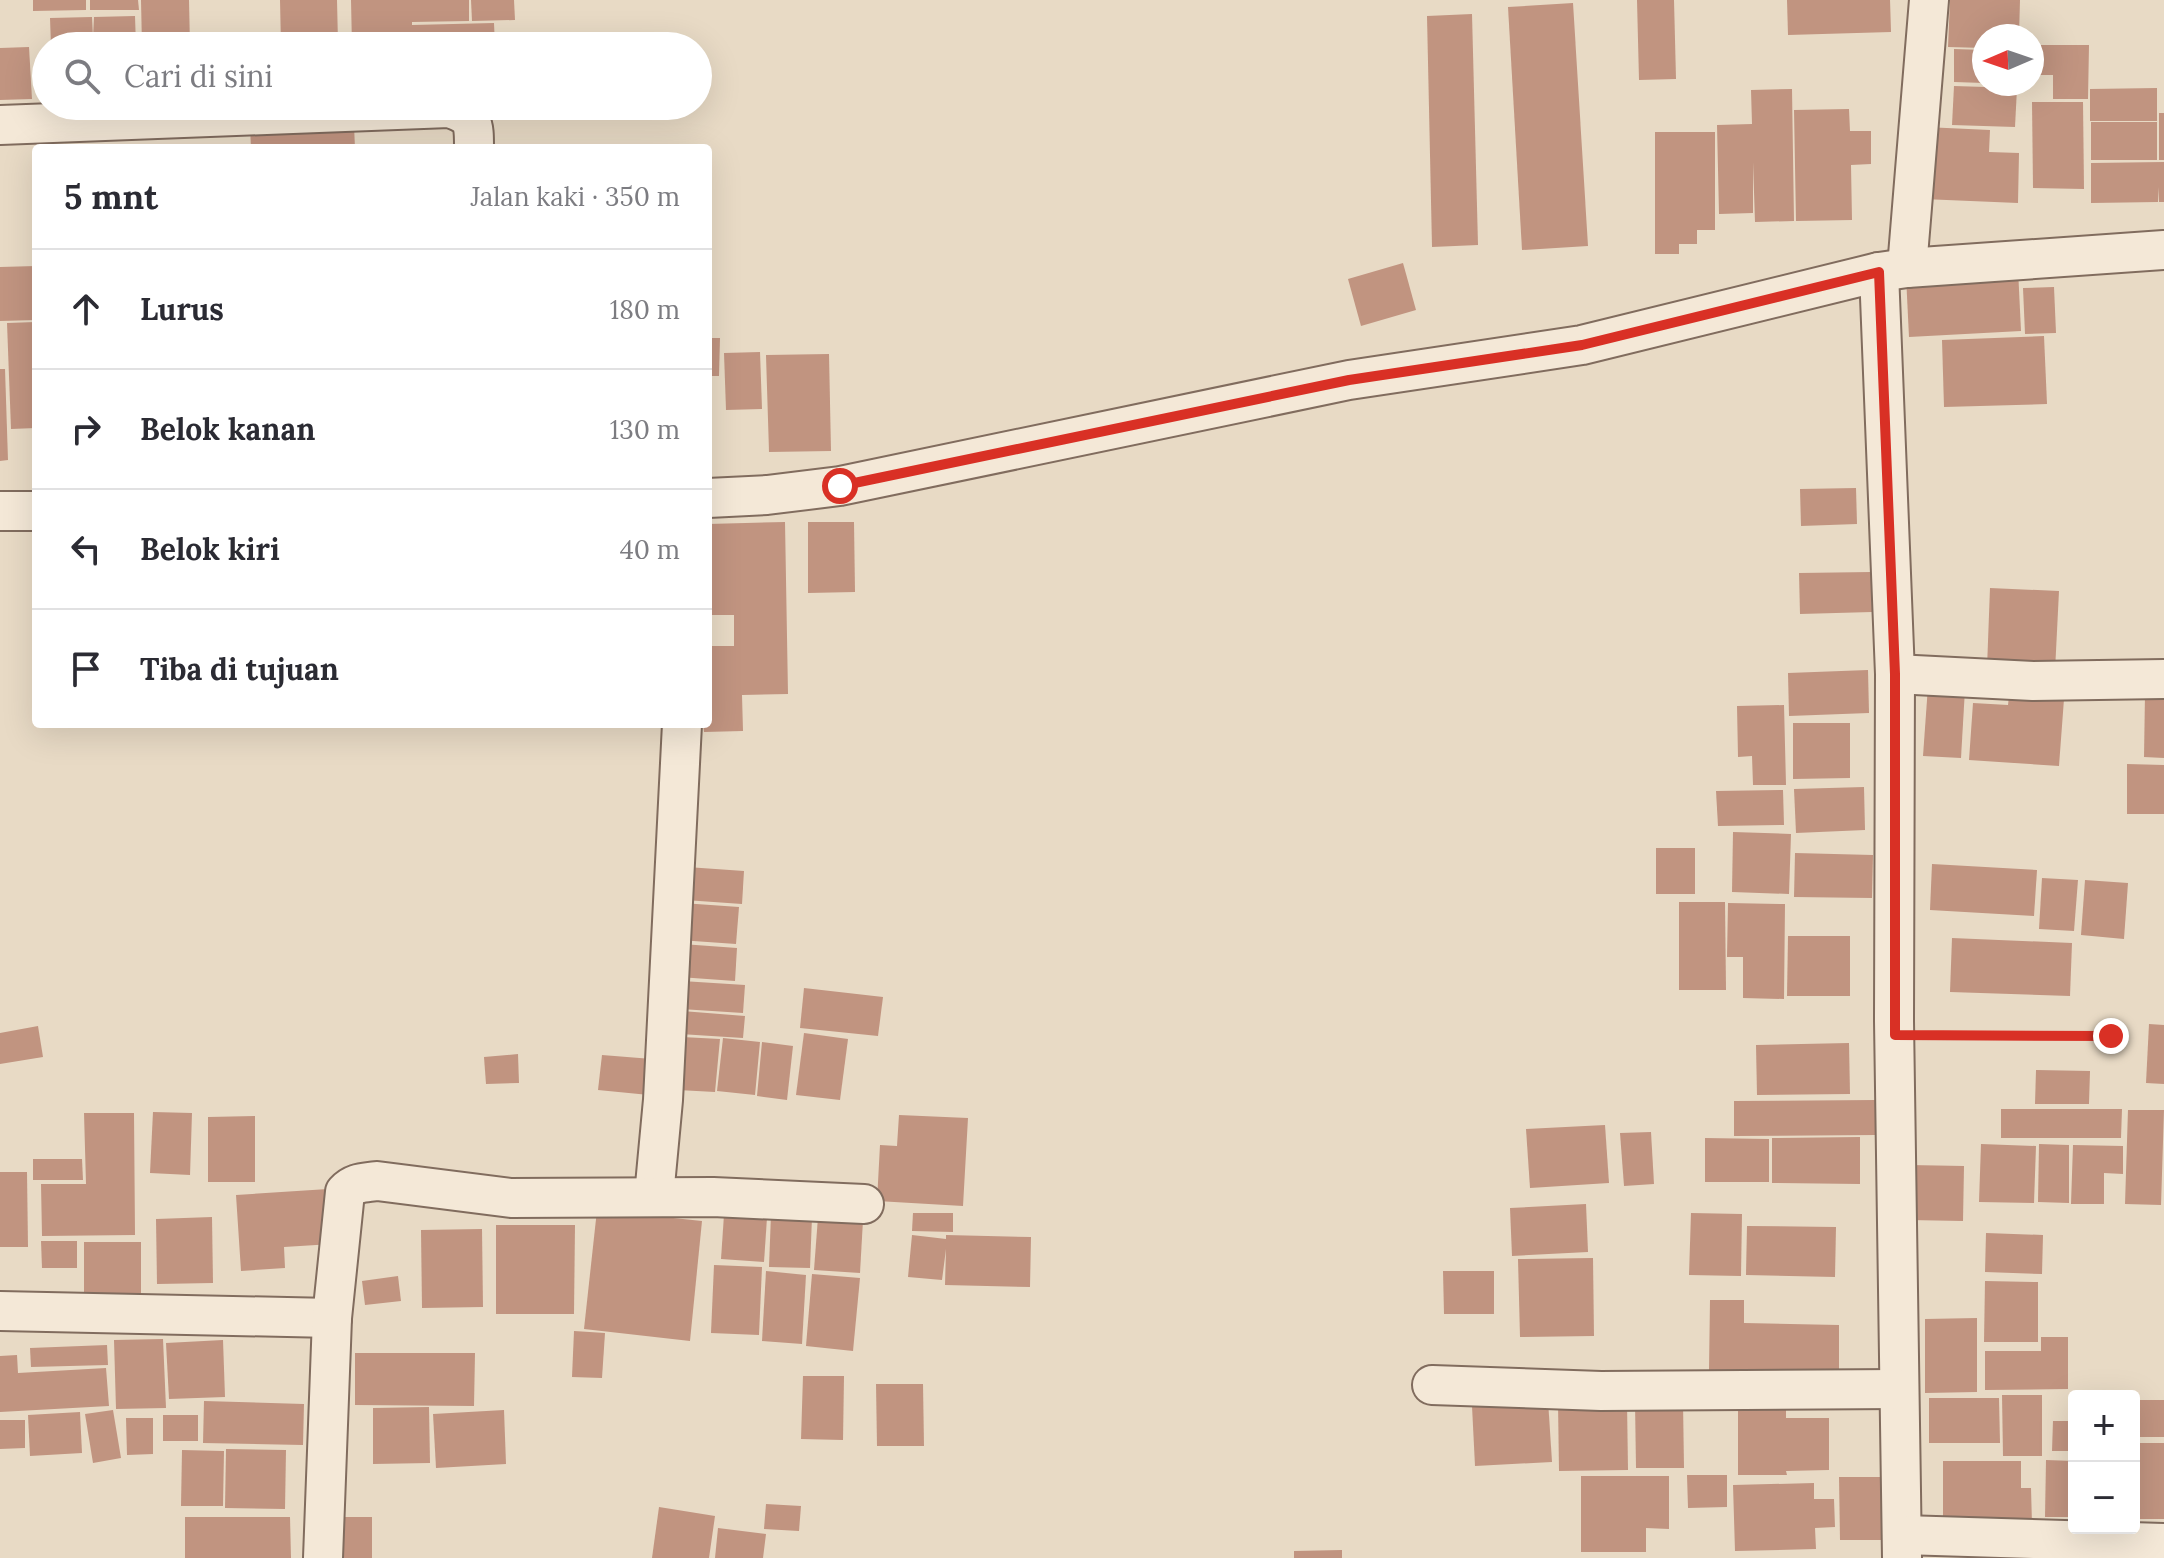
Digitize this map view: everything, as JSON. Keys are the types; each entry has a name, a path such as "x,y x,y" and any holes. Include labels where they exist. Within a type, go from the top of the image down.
{"street":[{"path":"1929,0 1893,270 1895,1035 1902,1547 2164,1543"},
{"path":"0,125 132,120"},
{"path":"471,120 474,144"},
{"path":"712,498 840,486 1349,380 1582,345 1893,270 2164,250"},
{"path":"0,511 32,511"},
{"path":"1895,674 2033,681 2164,679"},
{"path":"654,1196 663,1100 682,728"},
{"path":"323,1558 332,1318 345,1192 357,1183 377,1181 511,1198 654,1196 864,1204"},
{"path":"0,1311 332,1318"},
{"path":"1432,1385 1601,1391 1899,1389"}],"path":[{"path":"1895,1035 2111,1036"}],"building":[{"path":"33,0 86,0 86,10 33,11"},
{"path":"90,0 138,0 139,10 90,10"},
{"path":"141,0 189,0 190,32 142,32"},
{"path":"280,0 337,0 338,32 281,32"},
{"path":"351,0 469,0 469,21 412,22 412,25 494,23 494,32 352,32"},
{"path":"471,0 514,0 515,20 472,21"},
{"path":"1637,0 1674,0 1676,79 1639,80"},
{"path":"1787,0 1890,0 1891,32 1788,35"},
{"path":"1950,0 2020,0 2019,24 1972,24 1972,48 1948,47"},
{"path":"1573,3 1588,246 1522,250 1508,7"},
{"path":"1472,14 1478,245 1432,247 1427,16"},
{"path":"135,16 136,32 93,32 94,17"},
{"path":"92,17 93,32 50,32 50,18"},
{"path":"2044,45 2089,45 2088,99 2053,99 2053,75 2044,75"},
{"path":"29,47 32,99 0,100 0,48"},
{"path":"1954,49 1972,50 1972,83 1954,82"},
{"path":"1954,86 1972,87 1972,96 2017,96 2015,127 1952,125"},
{"path":"2157,88 2157,121 2090,121 2090,89"},
{"path":"1792,89 1794,221 1755,222 1753,162 1753,213 1719,214 1717,125 1752,124 1751,90"},
{"path":"2032,102 2083,102 2084,189 2033,188"},
{"path":"1849,109 1850,131 1871,131 1871,164 1851,165 1852,220 1796,221 1794,110"},
{"path":"2159,113 2164,113 2164,160 2159,160"},
{"path":"2091,122 2157,122 2157,160 2091,160"},
{"path":"354,126 355,144 251,144 250,127"},
{"path":"1925,127 1990,130 1989,152 2019,153 2018,203 1923,199"},
{"path":"1655,132 1715,132 1715,230 1697,230 1697,244 1679,244 1679,254 1655,254"},
{"path":"2164,162 2164,202 2159,202 2158,187 2158,202 2091,203 2091,163"},
{"path":"1403,263 1416,310 1361,326 1348,279"},
{"path":"32,266 32,320 0,321 0,267"},
{"path":"2018,269 2021,331 1909,337 1906,276"},
{"path":"2054,287 2056,333 2025,334 2023,288"},
{"path":"32,322 32,428 11,429 7,323"},
{"path":"2044,336 2047,404 1944,407 1942,340"},
{"path":"712,338 720,338 719,376 712,376"},
{"path":"760,352 762,409 726,410 724,353"},
{"path":"829,354 831,451 769,452 766,355"},
{"path":"0,369 5,369 8,460 0,461"},
{"path":"1856,488 1857,524 1801,526 1800,489"},
{"path":"785,522 788,694 742,695 743,731 704,732 704,728 712,728 712,646 734,646 734,615 712,615 712,524"},
{"path":"808,522 854,522 855,592 808,593"},
{"path":"1871,572 1872,612 1800,614 1799,573"},
{"path":"1990,588 2059,591 2055,671 1987,668"},
{"path":"1868,670 1869,713 1789,716 1788,673"},
{"path":"1928,686 1965,689 1961,758 1923,756"},
{"path":"2145,693 2164,693 2164,758 2144,757"},
{"path":"2009,696 2064,699 2059,766 1969,760 1973,703 2008,705"},
{"path":"1784,705 1786,785 1753,785 1752,756 1738,757 1737,706"},
{"path":"1793,723 1850,723 1850,778 1793,779"},
{"path":"2127,764 2164,765 2164,814 2127,814"},
{"path":"1864,787 1865,830 1796,833 1794,789"},
{"path":"1783,790 1784,825 1718,826 1716,791"},
{"path":"1733,832 1791,834 1789,894 1732,892"},
{"path":"1656,848 1695,848 1695,894 1656,894"},
{"path":"1795,853 1873,855 1872,898 1794,897"},
{"path":"1932,864 2037,870 2034,916 1930,910"},
{"path":"687,867 744,871 742,904 685,900"},
{"path":"2042,878 2078,880 2074,931 2039,929"},
{"path":"2085,880 2128,883 2124,939 2081,935"},
{"path":"1679,902 1725,902 1726,990 1679,990"},
{"path":"682,903 739,907 736,944 679,940"},
{"path":"1728,903 1785,904 1784,999 1743,998 1743,957 1727,957"},
{"path":"1788,936 1850,936 1850,996 1787,996"},
{"path":"1952,938 2072,943 2070,996 1950,992"},
{"path":"682,944 737,948 735,981 679,977"},
{"path":"682,981 745,985 743,1013 681,1009"},
{"path":"804,988 883,997 878,1036 800,1028"},
{"path":"682,1011 745,1016 743,1038 680,1034"},
{"path":"2149,1024 2164,1025 2164,1084 2146,1083"},
{"path":"38,1026 43,1057 0,1064 0,1033"},
{"path":"804,1033 848,1039 840,1100 796,1095"},
{"path":"682,1037 720,1039 715,1092 678,1090"},
{"path":"723,1038 760,1042 755,1095 717,1091"},
{"path":"762,1042 793,1046 787,1100 757,1096"},
{"path":"1849,1043 1850,1094 1757,1095 1756,1045"},
{"path":"518,1054 519,1083 486,1084 484,1057"},
{"path":"602,1055 652,1059 649,1095 598,1090"},
{"path":"2036,1070 2090,1071 2089,1104 2035,1104"},
{"path":"1876,1100 1876,1135 1734,1136 1734,1101"},
{"path":"2001,1109 2122,1109 2121,1138 2001,1138"},
{"path":"2128,1110 2164,1110 2161,1205 2125,1204"},
{"path":"153,1112 192,1113 190,1175 150,1173"},
{"path":"84,1113 134,1113 135,1235 42,1236 41,1184 86,1184"},
{"path":"899,1115 968,1118 963,1206 877,1201 880,1145 897,1146"},
{"path":"255,1116 255,1182 208,1182 208,1117"},
{"path":"1605,1125 1609,1183 1530,1188 1526,1129"},
{"path":"1651,1132 1654,1184 1624,1186 1620,1133"},
{"path":"1860,1137 1860,1184 1772,1183 1772,1138"},
{"path":"1705,1138 1769,1139 1769,1182 1705,1182"},
{"path":"1981,1144 2036,1146 2034,1203 1979,1202"},
{"path":"2039,1144 2069,1145 2069,1203 2038,1202"},
{"path":"2073,1145 2123,1146 2123,1174 2104,1173 2104,1204 2071,1204"},
{"path":"33,1159 82,1159 83,1180 33,1180"},
{"path":"1909,1165 1964,1166 1963,1221 1909,1220"},
{"path":"0,1172 27,1172 28,1247 0,1247"},
{"path":"328,1189 332,1244 284,1247 285,1268 241,1271 236,1195"},
{"path":"725,1200 768,1203 764,1262 721,1259"},
{"path":"1586,1204 1588,1252 1512,1256 1510,1208"},
{"path":"597,1210 702,1221 690,1341 584,1329"},
{"path":"913,1213 953,1213 953,1232 912,1231"},
{"path":"1691,1213 1742,1214 1741,1276 1689,1275"},
{"path":"771,1214 812,1217 810,1268 769,1267"},
{"path":"212,1217 213,1283 157,1284 156,1219"},
{"path":"818,1217 863,1220 860,1273 814,1270"},
{"path":"496,1225 575,1225 574,1314 496,1314"},
{"path":"1747,1226 1836,1227 1835,1277 1746,1275"},
{"path":"482,1229 483,1307 422,1308 421,1230"},
{"path":"1986,1233 2043,1235 2042,1274 1985,1272"},
{"path":"912,1235 946,1239 946,1235 1031,1237 1030,1287 945,1285 946,1249 942,1280 908,1277"},
{"path":"41,1241 77,1241 77,1268 42,1268"},
{"path":"84,1242 141,1242 141,1298 84,1298"},
{"path":"1593,1258 1594,1336 1520,1337 1518,1259"},
{"path":"714,1265 762,1267 759,1335 711,1333"},
{"path":"766,1271 806,1275 802,1344 762,1341"},
{"path":"1443,1271 1494,1271 1494,1314 1444,1314"},
{"path":"812,1274 860,1278 853,1351 806,1346"},
{"path":"398,1276 401,1301 365,1305 362,1281"},
{"path":"1985,1281 2038,1282 2038,1342 1984,1342"},
{"path":"1710,1300 1744,1300 1744,1323 1839,1325 1839,1372 1709,1370"},
{"path":"1977,1318 1977,1392 1925,1393 1925,1319"},
{"path":"574,1331 605,1333 602,1378 572,1377"},
{"path":"2041,1337 2068,1337 2068,1389 1985,1390 1985,1351 2041,1351"},
{"path":"163,1339 166,1408 116,1409 114,1340"},
{"path":"223,1340 225,1397 169,1399 166,1343"},
{"path":"107,1345 108,1365 31,1367 30,1348"},
{"path":"355,1353 475,1353 474,1406 355,1405"},
{"path":"17,1355 18,1373 106,1368 109,1406 0,1412 0,1356"},
{"path":"803,1376 844,1376 843,1440 801,1439"},
{"path":"876,1384 923,1384 924,1446 877,1446"},
{"path":"2002,1395 2042,1395 2042,1456 2003,1456"},
{"path":"1929,1398 1999,1398 2000,1443 1929,1443"},
{"path":"1548,1400 1552,1462 1475,1466 1472,1406"},
{"path":"1738,1400 1786,1400 1786,1418 1829,1418 1829,1470 1786,1471 1787,1475 1738,1475"},
{"path":"2140,1400 2164,1400 2164,1437 2140,1437"},
{"path":"204,1401 304,1404 303,1445 203,1443"},
{"path":"1627,1402 1628,1470 1559,1471 1558,1403"},
{"path":"1635,1402 1683,1402 1684,1468 1636,1468"},
{"path":"429,1407 430,1463 373,1464 373,1408"},
{"path":"113,1410 121,1458 93,1463 85,1414"},
{"path":"504,1410 506,1464 436,1468 433,1414"},
{"path":"80,1412 82,1453 30,1456 28,1415"},
{"path":"163,1415 198,1415 198,1441 163,1441"},
{"path":"126,1418 153,1418 153,1454 127,1455"},
{"path":"0,1420 25,1420 25,1448 0,1449"},
{"path":"2053,1421 2068,1421 2068,1451 2052,1451"},
{"path":"2140,1443 2164,1443 2164,1519 2140,1519"},
{"path":"226,1449 286,1450 285,1509 225,1508"},
{"path":"182,1450 224,1451 223,1506 181,1506"},
{"path":"2046,1460 2068,1461 2068,1517 2045,1517"},
{"path":"1943,1461 2021,1461 2021,1488 2031,1488 2032,1524 1943,1525"},
{"path":"1687,1475 1727,1475 1727,1507 1688,1508"},
{"path":"1581,1476 1669,1476 1669,1529 1646,1528 1646,1552 1581,1552"},
{"path":"1839,1477 1886,1477 1887,1540 1840,1540"},
{"path":"1814,1483 1814,1499 1834,1499 1835,1527 1815,1528 1816,1549 1735,1551 1733,1485"},
{"path":"766,1504 801,1506 799,1531 764,1529"},
{"path":"659,1507 715,1516 709,1558 652,1558"},
{"path":"185,1517 290,1517 291,1558 185,1558"},
{"path":"332,1517 372,1517 372,1558 332,1558"},
{"path":"718,1528 766,1534 763,1558 715,1558"},
{"path":"1342,1550 1342,1558 1294,1558 1294,1551"}],"route":[{"path":"840,486 1349,380 1582,345 1879,272 1895,674 1895,1035 2111,1036"}]}
